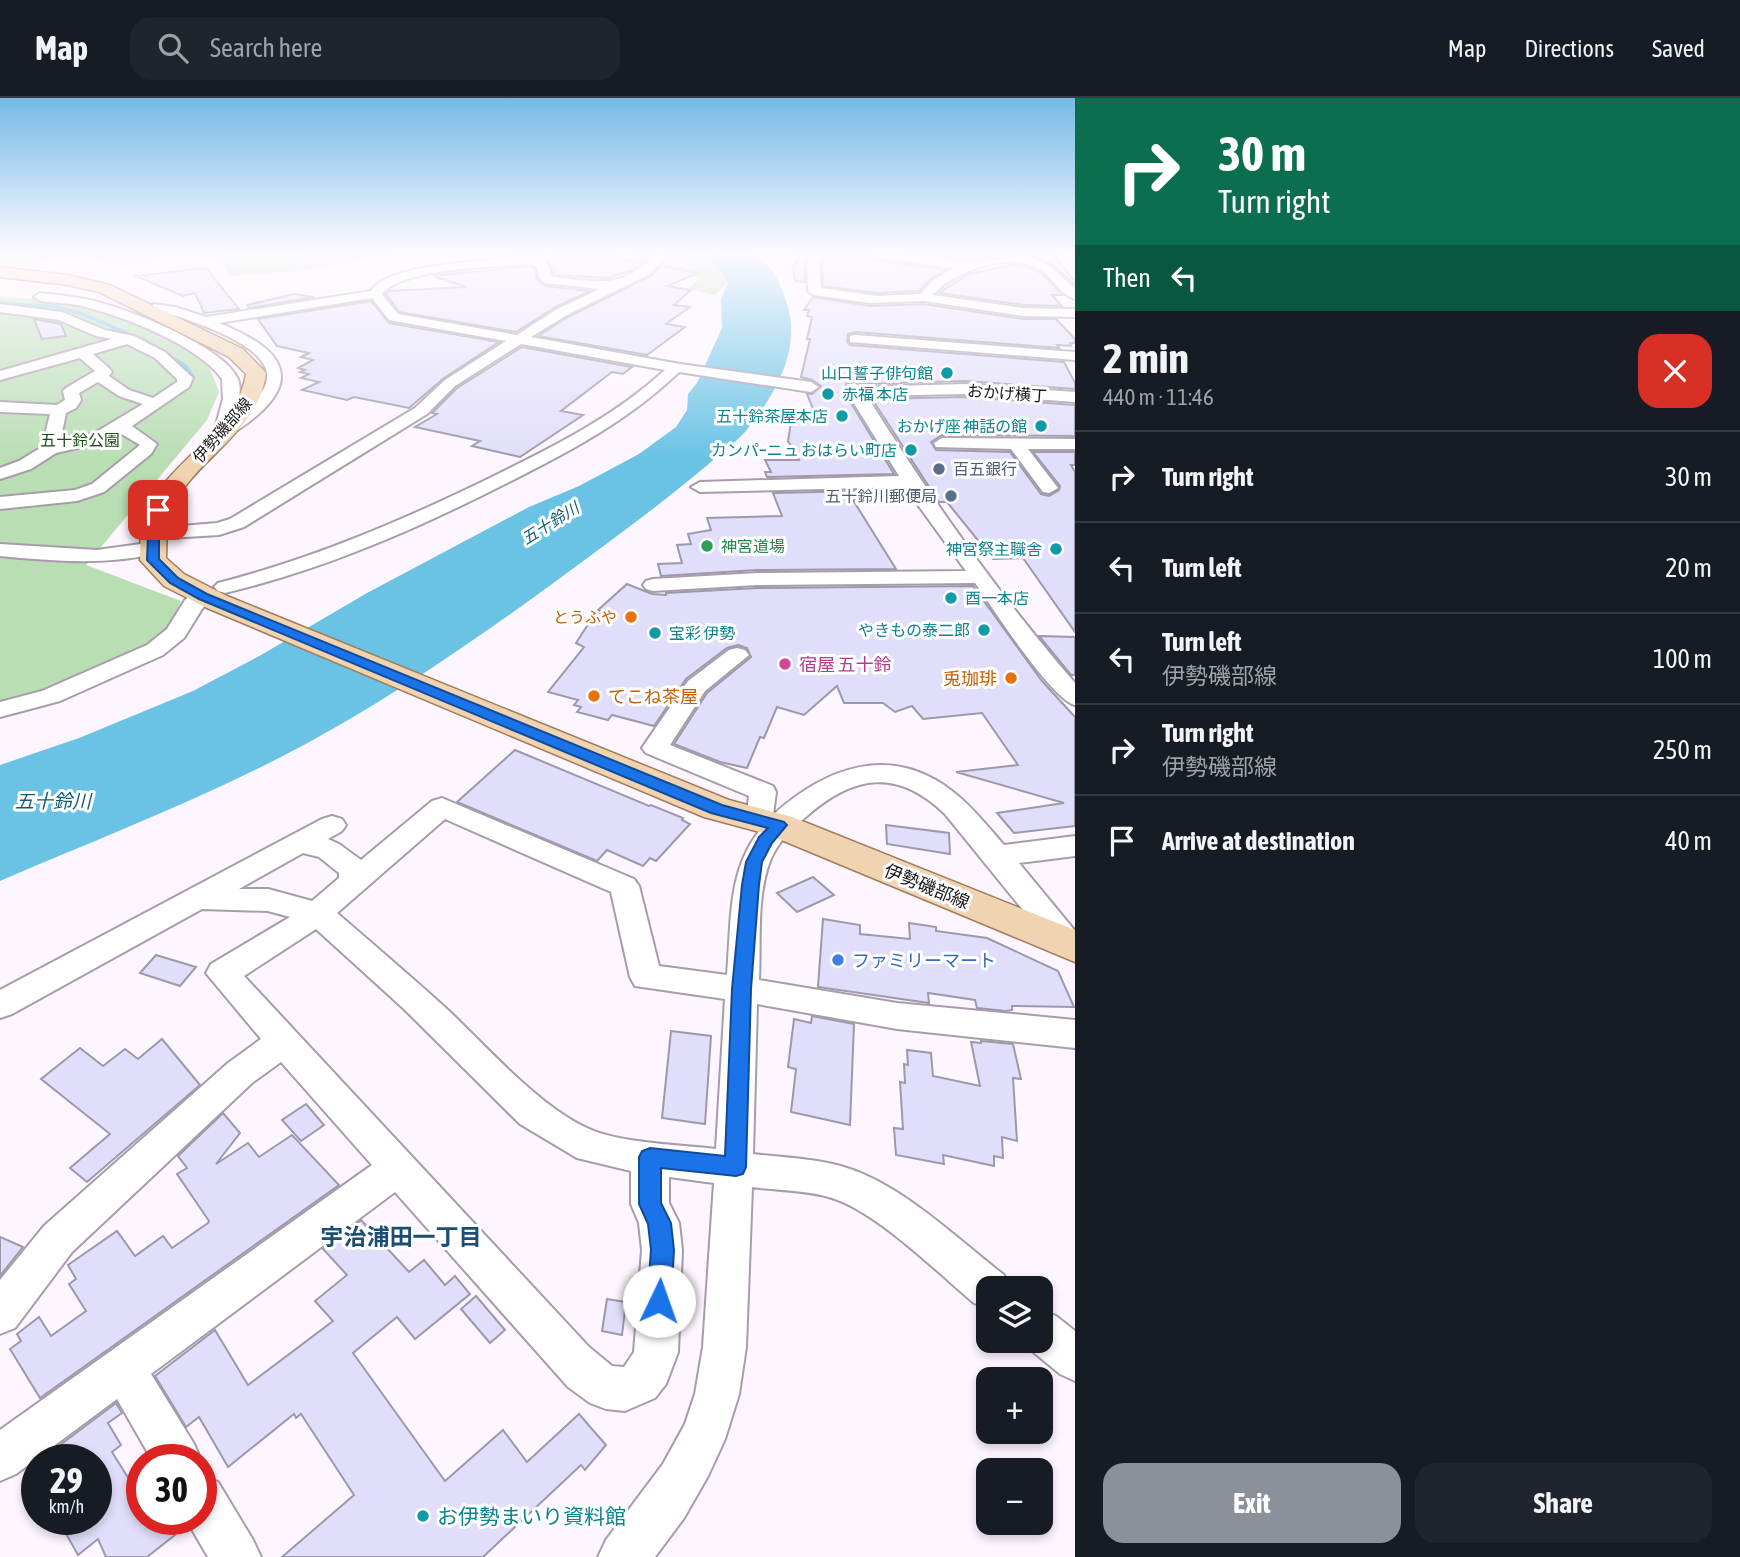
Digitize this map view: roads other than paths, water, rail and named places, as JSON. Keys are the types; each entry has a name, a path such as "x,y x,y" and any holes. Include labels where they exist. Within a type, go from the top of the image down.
{"main road":[{"name":"伊勢磯部線","path":"172,322 244,358 256,373 256,390 245,408 166,497 158,510 153,560 161,569 506,712 717,809 770,819 1072,946"}],"street":[{"path":"0,474 25,465 50,449 98,438 184,384 185,378 160,355 129,339 101,333 76,322"},
{"path":"136,322 183,342 215,360 230,379 231,390 222,432"},
{"path":"207,322 261,352 273,367 273,383 268,393 246,416 222,432"},
{"path":"422,322 678,367 811,387"},
{"path":"0,550 96,558 116,557 154,541 237,523 421,411 450,383 548,322"},
{"path":"0,376 155,333"},
{"path":"855,339 1054,349 1075,356"},
{"path":"0,407 59,410 70,405 73,400 71,391 105,372 82,352"},
{"path":"0,725 51,696 128,663 167,642 193,605 330,558 479,490 607,422 678,367"},
{"path":"100,377 124,393 154,403"},
{"name":"おかげ横丁","path":"911,481 855,390 965,389 1075,397"},
{"path":"50,449 59,410"},
{"path":"0,503 78,495 98,488 145,450 149,443 121,426"},
{"path":"942,443 1075,444"},
{"path":"1015,443 1049,488"},
{"path":"700,487 911,481 981,577 1066,679 1075,698"},
{"path":"0,534 154,541"},
{"path":"653,585 757,579 981,577"},
{"path":"623,1557 670,1498 690,1461 717,1394 724,1336 736,1167 741,989 754,862 765,841 770,819 763,792 655,748 696,687 737,655"},
{"path":"0,710 51,696"},
{"path":"770,819 841,778 871,772 923,784 951,804 1072,946"},
{"path":"650,1157 650,1204 659,1223 662,1250 654,1367 646,1379 634,1386 619,1389 606,1387 587,1375 564,1352 222,973 281,939 317,913 442,807 624,886 646,977 741,989 897,1016 1075,1034"},
{"path":"0,1005 332,825"},
{"path":"298,843 313,844 331,850 354,870 353,883"},
{"path":"997,856 1075,846"},
{"path":"199,898 268,900 317,913 405,990 533,1113 555,1129 590,1147 830,1180 864,1193 888,1208 976,1279"},
{"path":"0,986 74,967"},
{"path":"2,1308 58,1239 240,1073 285,1040"},
{"path":"0,1458 398,1168"},
{"path":"1053,1341 1075,1359"},
{"path":"124,1370 168,1444"},
{"path":"217,1526 236,1557"}],"water":[{"name":"五十鈴川","path":"722,322 791,322 788,355 782,372 766,404 745,432 648,513 448,657 322,735 176,807 0,881 0,765 79,738 193,691 367,593 529,507 579,486 639,454 676,427 687,410 688,394 697,383 722,328"}],"waterway":[{"path":"101,322 131,335"},
{"path":"142,339 181,364"},
{"path":"178,362 186,367 192,377"}],"tunnel":[{"path":"155,333 202,322"}],"place":[{"name":"山口誓子俳句館","path":"947,373"},
{"name":"赤福 本店","path":"828,394"},
{"name":"五十鈴茶屋本店","path":"842,416"},
{"name":"おかげ座 神話の館","path":"1041,426"},
{"name":"カンパｰニュ おはらい町店","path":"911,450"},
{"name":"百五銀行","path":"939,469"},
{"name":"五十鈴川郵便局","path":"951,496"},
{"name":"神宮道場","path":"707,546"},
{"name":"神宮祭主職舎","path":"1056,549"},
{"name":"酉一本店","path":"951,598"},
{"name":"とうふや","path":"631,617"},
{"name":"やきもの泰二郎","path":"984,630"},
{"name":"宝彩 伊勢","path":"655,633"},
{"name":"宿屋 五十鈴","path":"785,664"},
{"name":"兎珈琲","path":"1011,678"},
{"name":"てこね茶屋","path":"594,696"},
{"name":"ファミリーマート","path":"838,960"},
{"name":"お伊勢まいり資料館","path":"423,1516"}],"district":[{"name":"宇治浦田一丁目","path":"401,1237"}],"park label":[{"name":"五十鈴公園","path":"80,440"}]}
